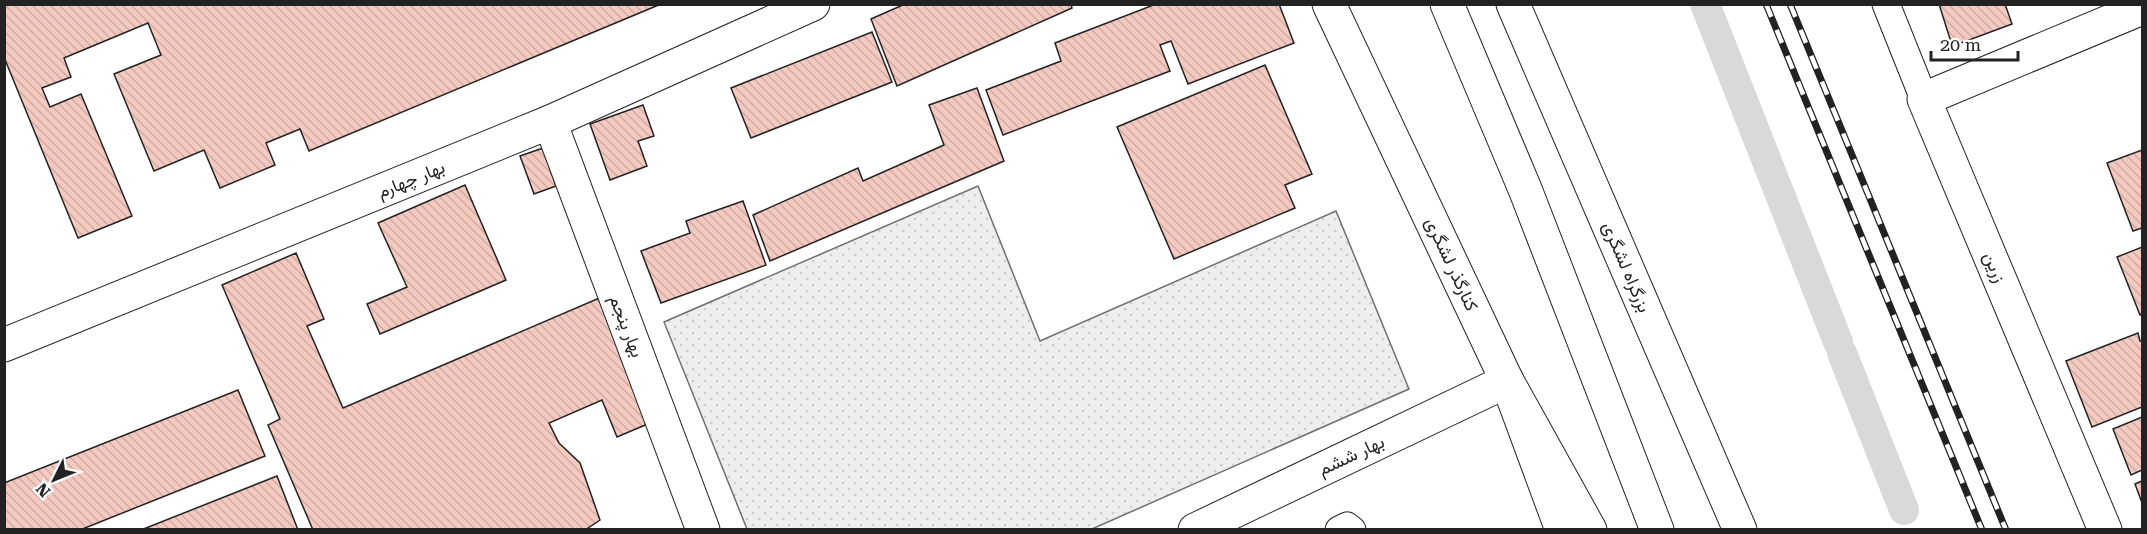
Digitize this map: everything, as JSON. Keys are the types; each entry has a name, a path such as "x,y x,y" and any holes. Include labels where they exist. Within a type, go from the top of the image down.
{"main road":[{"name":"بهار چهارم","path":"4,345 550,122 813,4"},
{"name":"کنارگذر لشگری","path":"1329,4 1507,381 1562,530"},
{"path":"1447,4 1525,189 1657,530"},
{"name":"بزرگراه لشگری","path":"1513,4 1740,530"},
{"path":"1924,99 2142,8"},
{"name":"زرین","path":"1924,99 2105,530"},
{"name":"بهار پنجم","path":"550,122 703,530"},
{"name":"بهار ششم","path":"1195,530 1507,381"},
{"path":"1507,381 1590,530"}],"street":[{"name":"زرین","path":"1886,4 1924,99"},
{"path":"1339,530 1347,526 1352,530"}],"shaded area":[{"path":"978,186 1040,341 1336,211 1409,389 1092,529 747,529 664,322"}],"building":[{"path":"4,4 661,4 309,151 300,129 266,143 275,165 220,188 204,150 154,171 114,74 161,55 148,23 64,58 71,77 42,88 50,107 81,94 132,216 78,238 6,62 4,63"},
{"path":"905,4 1071,4 1072,8 897,86 871,19"},
{"path":"1156,4 1279,4 1294,43 1188,84 1171,41 1160,45 1170,71 1003,135 986,90 1061,61 1055,43"},
{"path":"1939,4 2005,4 2012,24 1961,43 1950,39"},
{"path":"872,32 892,82 751,138 731,88"},
{"path":"1265,65 1312,174 1285,185 1295,208 1174,259 1117,127"},
{"path":"977,88 1004,161 770,261 753,215 858,168 863,181 944,145 929,105"},
{"path":"643,105 654,136 638,141 647,166 610,180 590,124"},
{"path":"543,148 556,186 534,194 520,156"},
{"path":"2142,150 2142,228 2133,231 2107,163"},
{"path":"465,185 506,280 380,334 367,304 407,287 378,223"},
{"path":"743,201 766,265 661,303 641,251 690,233 686,221"},
{"path":"2142,247 2142,314 2140,315 2117,257"},
{"path":"296,253 324,319 307,326 343,408 604,296 657,420 617,437 602,400 549,423 559,443 580,463 600,520 585,530 313,530 268,425 280,419 222,285"},
{"path":"2138,333 2142,341 2142,407 2092,427 2066,361"},
{"path":"238,390 265,456 80,530 4,530 4,483"},
{"path":"2142,417 2142,470 2131,475 2113,429"},
{"path":"277,476 298,530 141,530"},
{"path":"2142,481 2142,503 2135,484"}],"waterway":[{"path":"1705,4 1838,342"},
{"path":"1842,353 1904,510"}],"railway":[{"path":"1766,4 1982,530"},
{"path":"1790,4 2006,530"}]}
